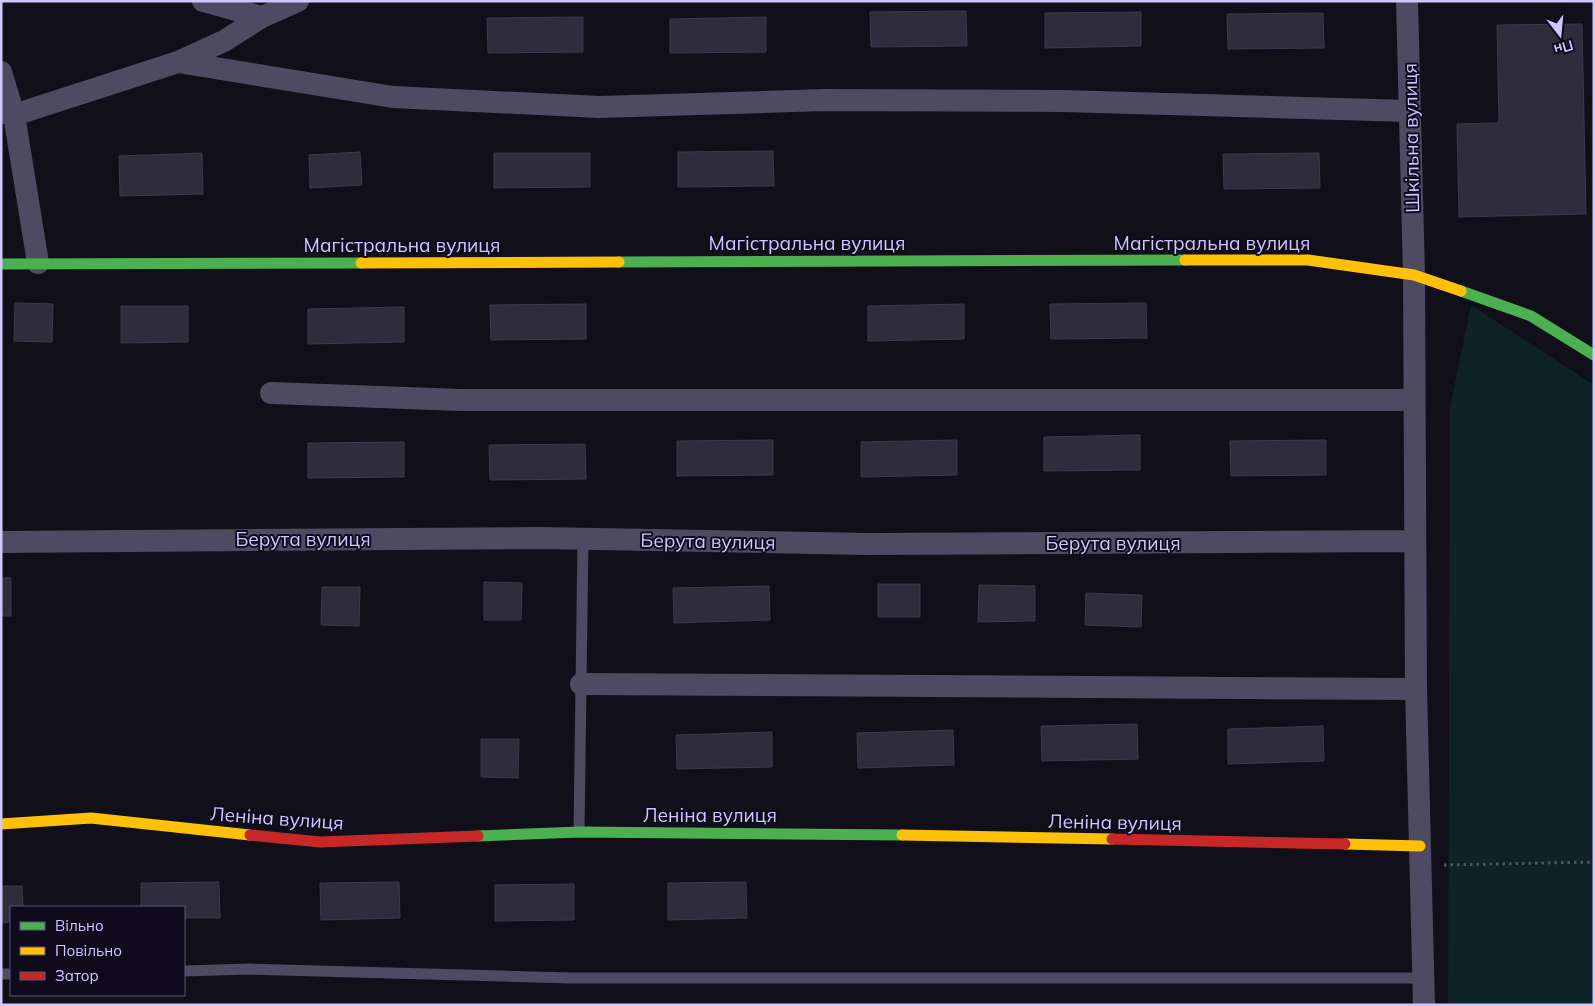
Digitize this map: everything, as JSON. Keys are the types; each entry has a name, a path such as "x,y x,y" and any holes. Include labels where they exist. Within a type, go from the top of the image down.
{"main road":[{"name":"Магістральна вулиця","path":"1,264 1308,260 1414,276 1531,316 1594,355"},
{"name":"Леніна вулиця","path":"1,824 91,818 320,842 579,832 875,834 1420,856"}],"street":[{"path":"203,1 262,17"},
{"path":"8,114 178,62 224,41 262,17 298,1"},
{"name":"Шкільна вулиця","path":"1408,1 1414,276 1416,689 1424,1005"},
{"path":"178,62 393,97 599,107 825,100 1043,101 1410,111"},
{"path":"1,72 38,263"},
{"path":"271,392 461,400 1414,400"},
{"name":"Берута вулиця","path":"1,542 583,539 868,544 1414,541"},
{"path":"581,684 1416,689"}],"lane":[{"path":"579,832 583,539"},
{"path":"185,971 249,970 570,978 1423,978"}],"path":[{"path":"1420,856 1594,862"}],"green space":[{"path":"1471,305 1594,385 1594,1005 1448,1005 1450,407"}],"building":[{"path":"966,11 967,46 871,47 870,12"},
{"path":"1141,12 1141,46 1045,48 1045,13"},
{"path":"1323,13 1324,48 1228,49 1227,14"},
{"path":"583,17 583,52 488,53 487,18"},
{"path":"766,17 766,52 670,53 670,19"},
{"path":"1582,24 1586,214 1459,217 1457,124 1499,123 1497,25"},
{"path":"773,151 774,186 678,187 678,152"},
{"path":"360,152 362,185 310,188 309,155"},
{"path":"202,153 203,194 120,196 119,156"},
{"path":"494,153 590,153 590,187 494,188"},
{"path":"1319,153 1320,188 1224,189 1223,154"},
{"path":"15,303 53,304 52,342 14,341"},
{"path":"1146,303 1147,338 1051,339 1050,304"},
{"path":"586,304 586,339 491,340 490,305"},
{"path":"964,304 964,339 868,341 868,306"},
{"path":"121,306 188,306 188,342 121,343"},
{"path":"404,307 404,342 308,344 308,309"},
{"path":"1140,435 1140,470 1044,471 1044,437"},
{"path":"773,440 773,475 677,476 677,441"},
{"path":"957,440 957,475 861,477 861,442"},
{"path":"1326,440 1326,475 1231,476 1230,441"},
{"path":"404,442 404,477 308,478 308,443"},
{"path":"585,444 586,479 490,480 489,445"},
{"path":"1,578 11,578 11,616 1,616"},
{"path":"484,582 522,583 521,620 484,620"},
{"path":"878,584 920,584 920,617 878,617"},
{"path":"979,585 1035,586 1035,621 978,622"},
{"path":"769,586 770,620 674,623 673,588"},
{"path":"322,587 360,587 359,626 321,625"},
{"path":"1086,593 1142,595 1141,627 1085,625"},
{"path":"1137,724 1138,759 1042,761 1041,726"},
{"path":"1323,726 1324,761 1228,764 1228,729"},
{"path":"953,730 954,765 858,768 857,733"},
{"path":"772,732 772,767 677,769 676,735"},
{"path":"481,739 519,739 518,778 481,777"},
{"path":"219,882 220,918 185,918 185,906 141,906 141,883"},
{"path":"399,882 400,918 321,920 320,883"},
{"path":"746,882 747,918 668,920 668,883"},
{"path":"574,884 574,920 495,921 495,885"},
{"path":"1,886 22,886 23,906 10,906 10,922 1,923"}],"traffic: fast":[{"path":"619,262 1185,260"},
{"path":"1,264 361,263"},
{"path":"1461,291 1531,316 1594,355"},
{"path":"478,836 579,832 902,835"}],"traffic: slow":[{"path":"1185,260 1308,260 1414,275 1461,291"},
{"path":"361,263 619,262"},
{"path":"1,824 91,818 250,835"},
{"path":"902,835 1112,839"},
{"path":"1345,844 1420,846"}],"traffic: jam":[{"path":"250,835 320,842 478,836"},
{"path":"1112,839 1345,844"}]}
